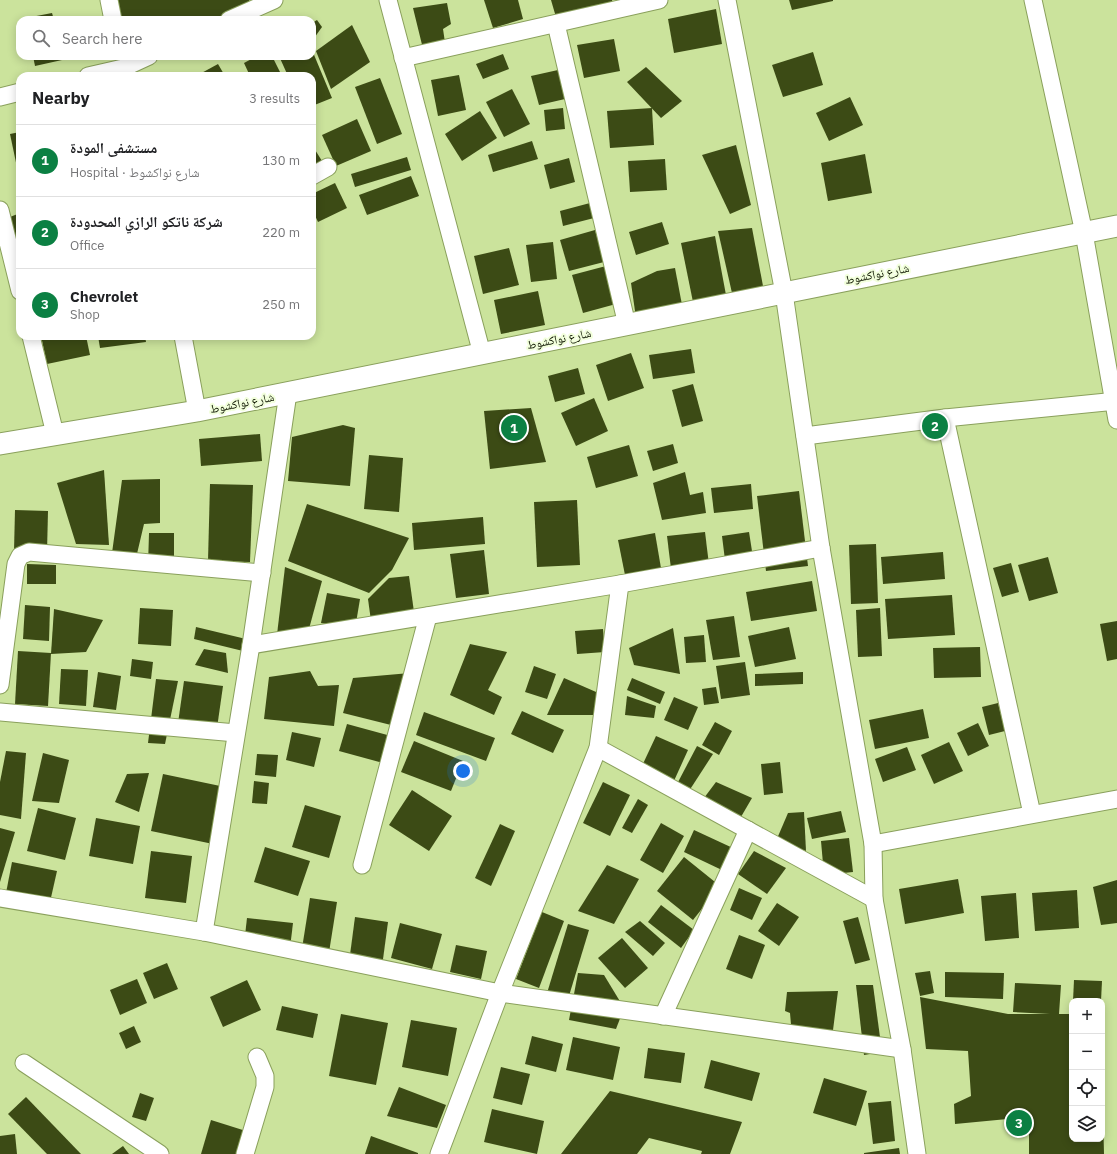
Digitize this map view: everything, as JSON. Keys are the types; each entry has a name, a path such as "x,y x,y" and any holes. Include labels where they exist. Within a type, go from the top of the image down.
{"street":[{"path":"109,0 112,16"},
{"path":"238,16 274,0"},
{"path":"388,0 482,354"},
{"path":"403,58 659,0"},
{"path":"727,0 784,293 821,548 873,844 874,899 902,1049 917,1154"},
{"path":"1033,0 1084,233 1116,401 1117,420"},
{"path":"556,24 627,325"},
{"path":"104,72 123,67 140,60"},
{"path":"0,97 16,93"},
{"path":"316,174 328,167"},
{"path":"0,210 16,275"},
{"name":"شارع نواكشوط","path":"0,444 197,411 1117,226"},
{"path":"32,340 55,434"},
{"path":"184,340 197,411"},
{"path":"204,932 251,645 288,393"},
{"path":"805,436 945,418 1116,401"},
{"path":"945,418 1032,814"},
{"path":"251,645 620,584 821,548"},
{"path":"0,685 16,564 20,556 29,552 262,573"},
{"path":"439,1154 500,993 598,748 620,584"},
{"path":"362,865 428,616"},
{"path":"0,712 236,733"},
{"path":"598,748 874,899"},
{"path":"873,844 1117,799"},
{"path":"663,1016 748,830"},
{"path":"0,898 204,932 500,993 902,1049"},
{"path":"245,1154 265,1088 265,1076 257,1057"},
{"path":"24,1063 160,1154"}],"building":[{"path":"110,0 249,0 251,3 224,16 113,16"},
{"path":"484,0 518,0 523,19 493,28"},
{"path":"551,0 612,0 614,7 558,24"},
{"path":"789,0 833,0 833,1 792,10"},
{"path":"447,3 451,24 443,29 447,56 426,61 413,8"},
{"path":"716,9 722,44 674,53 668,19"},
{"path":"52,13 53,16 36,16"},
{"path":"316,21 322,27 316,35"},
{"path":"352,25 370,62 331,89 316,51"},
{"path":"614,39 620,71 584,78 577,45"},
{"path":"813,52 823,85 783,97 772,65"},
{"path":"503,54 509,69 483,79 476,64"},
{"path":"34,60 62,60 35,66"},
{"path":"250,60 274,60 280,72 248,72 244,63"},
{"path":"281,60 316,60 332,98 316,104 316,72 286,72"},
{"path":"218,64 223,72 203,72"},
{"path":"646,67 682,101 661,118 627,82"},
{"path":"558,70 565,99 539,105 531,76"},
{"path":"459,75 466,110 438,116 431,80"},
{"path":"380,78 402,134 377,144 355,87"},
{"path":"512,89 530,124 504,137 486,102"},
{"path":"850,97 863,125 829,141 816,113"},
{"path":"563,108 565,129 546,131 544,110"},
{"path":"652,108 654,145 610,148 607,111"},
{"path":"480,111 497,138 462,161 445,134"},
{"path":"357,119 371,151 336,166 322,135"},
{"path":"16,133 16,162 10,134"},
{"path":"532,141 538,159 493,172 488,155"},
{"path":"736,145 751,205 730,214 702,155"},
{"path":"316,151 322,161 316,165"},
{"path":"865,154 872,193 828,201 821,163"},
{"path":"407,157 411,170 355,187 351,174"},
{"path":"569,158 575,182 550,189 544,165"},
{"path":"665,159 667,190 630,192 628,161"},
{"path":"411,176 419,196 367,215 359,195"},
{"path":"335,183 347,208 318,222 316,218 316,192"},
{"path":"590,203 594,218 563,226 560,211"},
{"path":"16,215 16,248 15,248 5,219"},
{"path":"662,222 669,244 636,255 629,232"},
{"path":"752,228 763,286 732,293 718,231"},
{"path":"595,230 604,262 569,271 560,240"},
{"path":"715,236 726,295 693,302 681,243"},
{"path":"553,242 557,279 531,282 526,245"},
{"path":"509,248 519,285 483,294 474,256"},
{"path":"606,266 616,304 583,313 572,275"},
{"path":"675,268 683,310 636,318 631,283 657,271"},
{"path":"538,291 545,325 501,334 494,300"},
{"path":"42,340 87,340 90,355 47,364"},
{"path":"99,340 146,340 146,342 100,348"},
{"path":"691,349 695,373 653,379 649,355"},
{"path":"631,353 644,388 608,401 596,365"},
{"path":"578,368 585,394 555,402 548,376"},
{"path":"693,384 703,421 682,427 672,390"},
{"path":"594,398 608,431 576,446 561,413"},
{"path":"531,408 546,462 490,469 484,411"},
{"path":"343,425 355,428 350,486 288,481 292,437"},
{"path":"260,434 262,461 201,466 199,439"},
{"path":"673,444 678,463 653,471 647,451"},
{"path":"629,445 638,476 596,488 587,457"},
{"path":"369,455 403,458 399,512 364,509"},
{"path":"104,470 109,545 76,544 57,483"},
{"path":"685,472 690,495 703,492 706,513 662,520 653,483"},
{"path":"160,479 160,523 144,524 136,558 112,553 122,480"},
{"path":"210,484 253,485 250,562 208,561"},
{"path":"751,484 753,509 714,513 711,488"},
{"path":"799,491 808,566 766,571 757,496"},
{"path":"577,500 580,565 537,567 534,502"},
{"path":"307,504 409,538 392,570 369,593 288,561"},
{"path":"15,510 48,511 47,552 14,551"},
{"path":"483,517 485,544 414,550 412,523"},
{"path":"705,532 710,573 672,577 667,536"},
{"path":"749,532 754,564 726,568 722,536"},
{"path":"149,533 174,533 174,565 148,565"},
{"path":"655,533 662,574 626,580 618,540"},
{"path":"876,544 878,603 851,604 849,545"},
{"path":"484,550 489,594 456,598 450,554"},
{"path":"943,552 945,579 883,584 881,557"},
{"path":"1048,557 1058,593 1029,601 1018,565"},
{"path":"1011,563 1019,592 1002,597 993,568"},
{"path":"27,564 56,565 56,584 27,584"},
{"path":"285,567 322,581 306,640 276,643"},
{"path":"409,576 414,612 371,621 368,599 389,578"},
{"path":"812,581 817,611 751,621 746,592"},
{"path":"327,593 360,599 355,629 321,623"},
{"path":"952,595 955,635 888,639 885,599"},
{"path":"25,605 50,607 49,641 23,639"},
{"path":"140,608 173,610 171,646 138,644"},
{"path":"880,608 882,656 858,657 856,610"},
{"path":"54,609 103,620 86,652 51,654"},
{"path":"734,616 740,657 713,660 706,620"},
{"path":"1117,621 1117,659 1107,661 1100,624"},
{"path":"196,627 246,639 243,651 194,639"},
{"path":"789,627 796,659 755,667 748,636"},
{"path":"673,628 680,674 634,665 629,648"},
{"path":"603,629 605,652 577,654 575,631"},
{"path":"704,635 706,662 686,663 684,637"},
{"path":"470,644 507,652 488,690 502,697 494,715 450,695"},
{"path":"980,647 981,677 934,678 933,648"},
{"path":"204,649 226,653 228,673 195,665"},
{"path":"18,651 51,653 48,706 15,704"},
{"path":"132,659 153,662 151,679 130,676"},
{"path":"745,662 750,695 721,699 716,666"},
{"path":"534,666 556,674 547,699 525,692"},
{"path":"61,669 88,670 86,706 59,704"},
{"path":"310,671 318,686 339,685 334,726 264,719 269,677"},
{"path":"98,672 121,676 116,710 93,707"},
{"path":"803,672 803,684 755,686 755,674"},
{"path":"410,673 395,726 343,713 353,678"},
{"path":"564,678 603,695 593,715 547,715"},
{"path":"632,678 665,692 660,704 627,690"},
{"path":"156,679 178,681 165,744 148,743"},
{"path":"184,681 223,686 217,728 178,723"},
{"path":"716,687 719,703 704,705 702,689"},
{"path":"627,696 656,706 654,718 625,715"},
{"path":"674,697 698,707 688,730 664,720"},
{"path":"998,703 1005,731 989,735 982,707"},
{"path":"923,709 929,738 875,749 869,720"},
{"path":"522,711 564,730 553,753 511,734"},
{"path":"424,712 495,738 486,761 416,735"},
{"path":"715,722 732,731 719,755 702,745"},
{"path":"978,723 989,746 968,756 957,733"},
{"path":"347,724 391,736 383,763 339,751"},
{"path":"292,732 321,738 314,767 286,760"},
{"path":"656,736 688,750 673,783 641,768"},
{"path":"414,741 463,761 451,791 401,772"},
{"path":"949,742 963,771 934,784 921,755"},
{"path":"697,746 713,754 689,791 677,784"},
{"path":"907,747 916,770 883,782 875,759"},
{"path":"6,751 26,753 21,819 0,815 0,782"},
{"path":"43,753 69,760 59,803 32,801"},
{"path":"257,754 278,755 276,777 255,775"},
{"path":"780,762 783,793 764,795 761,764"},
{"path":"149,773 139,812 115,802 127,774"},
{"path":"163,774 225,787 213,844 151,831"},
{"path":"254,781 269,783 267,804 252,803"},
{"path":"603,782 630,795 610,836 583,823"},
{"path":"716,782 752,798 738,822 698,806"},
{"path":"412,790 452,816 429,851 389,825"},
{"path":"638,799 648,805 632,833 622,828"},
{"path":"305,805 341,816 329,858 292,847"},
{"path":"38,808 76,818 65,860 27,851"},
{"path":"841,811 846,832 812,839 807,818"},
{"path":"804,812 806,851 776,841 788,813"},
{"path":"96,818 140,826 133,864 89,856"},
{"path":"661,823 684,836 663,873 640,860"},
{"path":"500,824 515,831 491,886 475,878"},
{"path":"0,828 15,832 0,882"},
{"path":"694,830 735,849 724,871 684,852"},
{"path":"849,838 853,872 824,875 821,841"},
{"path":"265,847 310,861 298,896 254,882"},
{"path":"151,851 192,856 186,903 145,898"},
{"path":"754,851 786,868 767,894 738,874"},
{"path":"684,857 720,886 693,920 657,891"},
{"path":"12,862 57,871 50,902 6,893"},
{"path":"607,865 639,879 614,924 578,911"},
{"path":"958,879 964,913 905,924 899,889"},
{"path":"1117,880 1117,923 1101,925 1093,887"},
{"path":"739,888 762,898 752,920 730,910"},
{"path":"1077,890 1079,928 1035,931 1032,893"},
{"path":"1016,893 1019,938 985,941 981,896"},
{"path":"310,898 337,902 327,965 300,961"},
{"path":"777,903 799,917 779,946 758,931"},
{"path":"661,905 694,930 681,948 648,922"},
{"path":"542,912 564,921 539,988 516,979"},
{"path":"355,917 388,922 381,974 348,970"},
{"path":"858,917 870,960 855,964 843,921"},
{"path":"247,918 293,923 290,948 244,944"},
{"path":"640,921 665,943 653,956 625,932"},
{"path":"400,923 442,934 432,969 391,958"},
{"path":"568,924 589,930 565,1009 544,1003"},
{"path":"739,935 765,945 752,979 726,969"},
{"path":"622,938 648,968 625,988 598,958"},
{"path":"456,945 487,951 481,979 450,972"},
{"path":"167,963 178,989 154,999 143,973"},
{"path":"930,971 934,993 920,996 915,973"},
{"path":"945,972 1004,973 1003,999 945,997"},
{"path":"578,973 604,975 624,1008 616,1029 569,1020"},
{"path":"137,979 147,1003 120,1015 110,990"},
{"path":"247,980 261,1010 223,1027 210,997"},
{"path":"1074,980 1102,981 1101,998 1073,998"},
{"path":"1015,983 1061,985 1059,1014 1069,1014 1069,1142 1104,1142 1104,1154 1029,1154 1029,1117 955,1124 954,1104 971,1096 968,1051 926,1049 920,997 1008,1014 1050,1014 1013,1012"},
{"path":"856,985 873,985 882,1052 864,1055"},
{"path":"838,991 832,1038 792,1036 790,1013 785,1011 787,992"},
{"path":"282,1006 318,1014 313,1038 276,1030"},
{"path":"341,1014 388,1023 376,1085 329,1076"},
{"path":"411,1020 457,1028 448,1076 402,1067"},
{"path":"134,1026 141,1042 126,1049 119,1033"},
{"path":"532,1036 563,1044 556,1072 525,1064"},
{"path":"573,1037 620,1047 613,1080 566,1070"},
{"path":"648,1048 685,1053 681,1083 644,1078"},
{"path":"711,1060 760,1073 752,1101 704,1088"},
{"path":"501,1067 530,1074 522,1105 493,1098"},
{"path":"824,1078 867,1091 856,1126 813,1113"},
{"path":"399,1087 446,1105 437,1128 387,1116"},
{"path":"610,1091 742,1122 730,1154 701,1154 702,1151 649,1138 637,1154 561,1154"},
{"path":"140,1093 154,1098 146,1121 132,1117"},
{"path":"26,1097 81,1154 47,1154 8,1114"},
{"path":"891,1101 895,1141 873,1144 868,1103"},
{"path":"492,1109 544,1121 537,1154 484,1142"},
{"path":"211,1120 246,1131 238,1154 201,1154"},
{"path":"15,1134 17,1154 0,1154 0,1136"},
{"path":"371,1136 418,1153 418,1154 365,1154"},
{"path":"123,1146 129,1154 112,1154"},
{"path":"899,1148 900,1154 864,1154 864,1153"}],"place":[{"name":"شركة ناتكو الرازي المحدودة","path":"935,426"},
{"name":"مستشفى المودة","path":"514,428"},
{"name":"Chevrolet","path":"1019,1123"}]}
